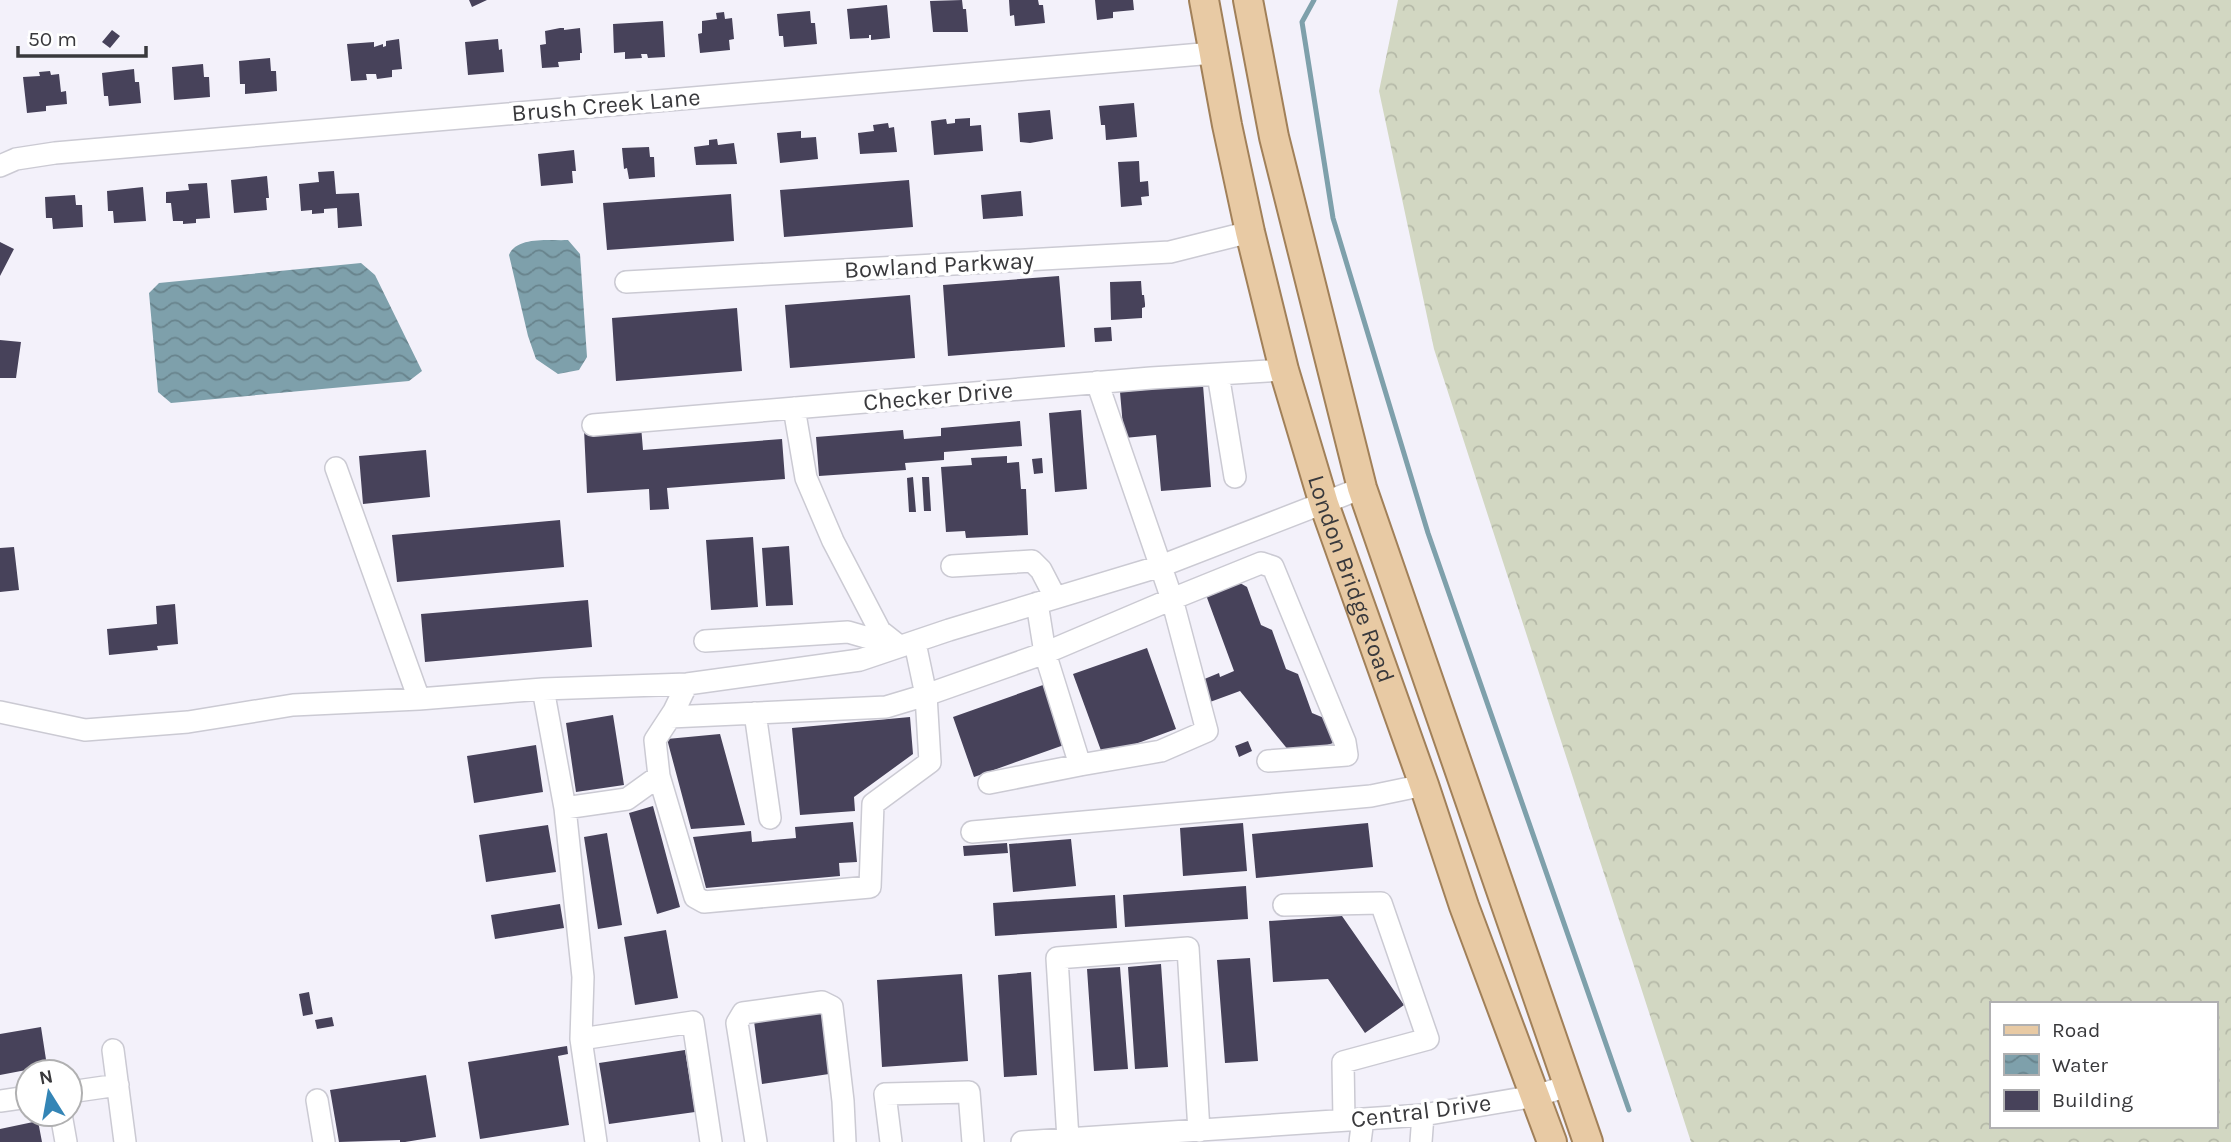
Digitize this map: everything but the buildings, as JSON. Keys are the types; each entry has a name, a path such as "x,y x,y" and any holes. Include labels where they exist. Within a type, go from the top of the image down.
{"main road":[{"name":"London Bridge Road","path":"1204,0 1250,232 1284,370 1324,503 1464,906 1552,1142"},
{"name":"London Bridge Road","path":"1248,0 1274,137 1362,488 1588,1142"}],"street":[{"name":"Brush Creek Lane","path":"0,166 16,159 55,153 1213,53"},
{"name":"Bowland Parkway","path":"626,282 1170,252 1250,232"},
{"name":"Checker Drive","path":"593,425 1097,382 1284,370"},
{"path":"1218,373 1235,477"},
{"path":"989,783 1161,751 1207,731 1172,599 1097,382"},
{"path":"687,684 655,740 659,776 695,897 704,902 870,887 873,804 930,762 926,695 907,645 880,631 828,529 806,478 794,408"},
{"path":"336,468 419,699"},
{"path":"0,712 85,730 188,722 293,705 543,689 687,684 860,660 949,630 1161,566 1362,488"},
{"path":"952,566 1032,561 1041,570 1046,600 1045,653 1080,765"},
{"path":"670,717 886,708 1045,653 1261,562 1273,567 1345,742 1347,755 1268,761"},
{"path":"705,642 848,632 907,645"},
{"path":"543,689 565,808 583,977 581,1039 596,1142"},
{"path":"755,713 769,818"},
{"path":"565,808 627,799 659,776"},
{"path":"972,832 1371,796 1424,785"},
{"path":"1284,905 1381,903 1428,1039 1343,1062 1353,1120 1360,1142"},
{"path":"1068,1139 1057,958 1188,948 1199,1131"},
{"path":"756,1142 737,1023 743,1013 822,1002 832,1007 845,1142"},
{"path":"581,1039 693,1022 711,1142"},
{"path":"113,1051 125,1142"},
{"path":"84,1090 118,1085"},
{"name":"Central Drive","path":"1022,1142 1423,1115 1535,1096 1568,1086"},
{"path":"891,1142 885,1094 950,1091 969,1092 973,1142"},
{"path":"317,1100 324,1142"},
{"path":"1421,1142 1423,1115"}],"green space":[{"path":"1398,0 2231,0 2231,1142 1691,1142 1434,349 1379,91"}],"water":[{"path":"568,240 580,254 587,357 579,370 558,374 536,359 509,255 513,249 526,242"},
{"path":"361,263 375,275 422,371 409,381 171,403 158,392 149,293 159,283"}],"waterway":[{"path":"1314,0 1302,22 1333,218 1428,533 1629,1110"}]}
